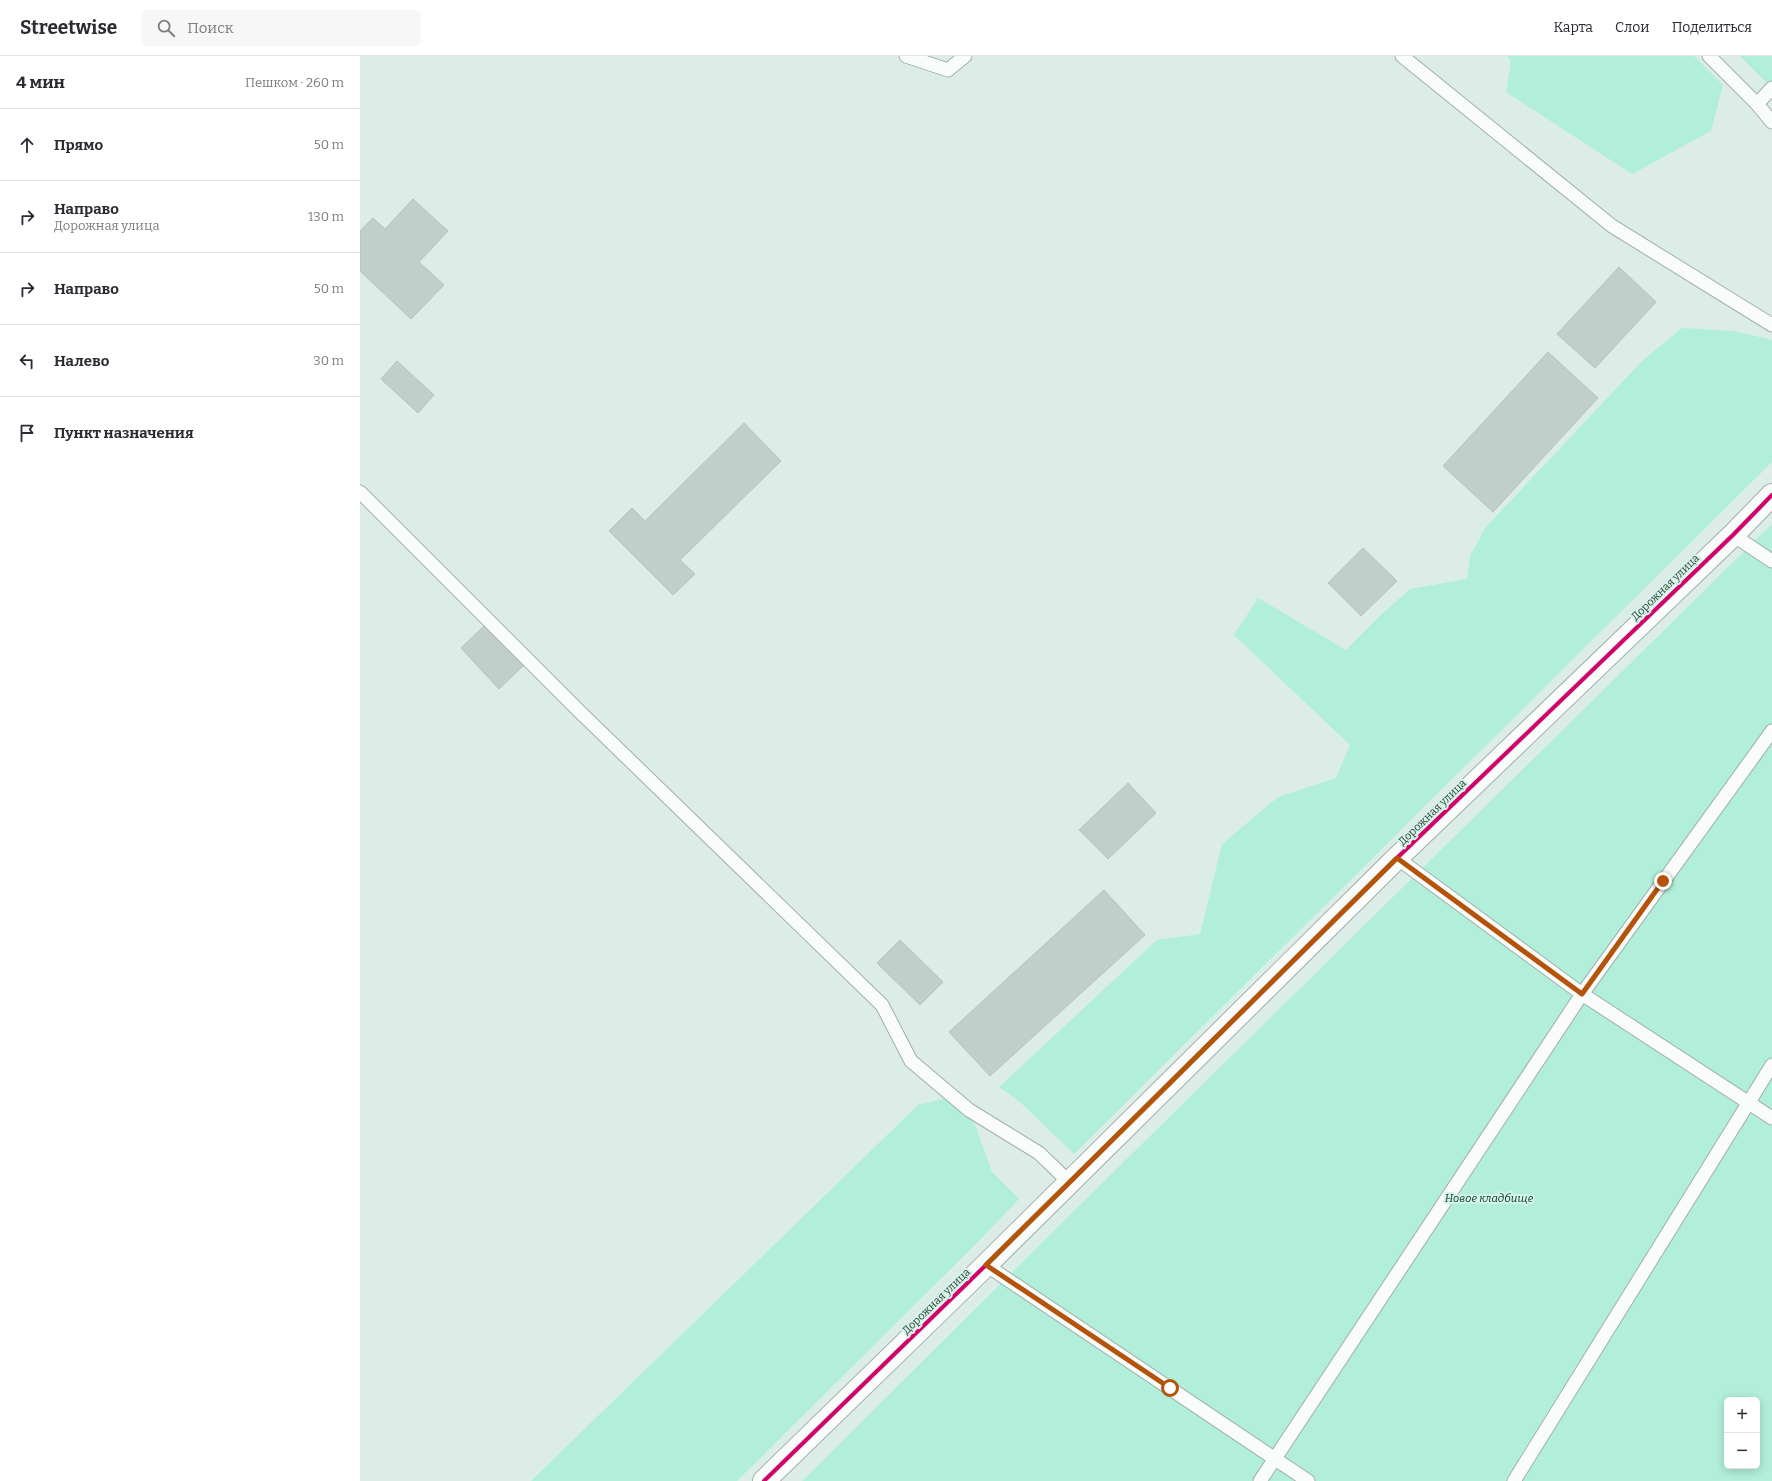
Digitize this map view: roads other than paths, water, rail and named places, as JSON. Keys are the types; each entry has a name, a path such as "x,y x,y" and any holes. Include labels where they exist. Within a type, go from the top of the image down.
{"street":[{"name":"Дорожная улица","path":"764,1481 986,1265 1397,858 1733,535 1772,495"}],"lane":[{"path":"906,56 948,70 965,56"},
{"path":"1402,56 1612,226 1772,325"},
{"path":"1709,56 1757,104 1772,122"},
{"path":"1757,104 1772,88"},
{"path":"360,492 580,712 882,1005 911,1061 969,1110 1039,1153 1069,1182"},
{"path":"1733,535 1772,561"},
{"path":"1260,1481 1582,994 1772,731"},
{"path":"1397,858 1582,994 1748,1104 1772,1118"},
{"path":"1514,1481 1772,1065"},
{"path":"986,1265 1308,1481"}],"park label":[{"name":"Новое кладбище","path":"1489,1198"}]}
